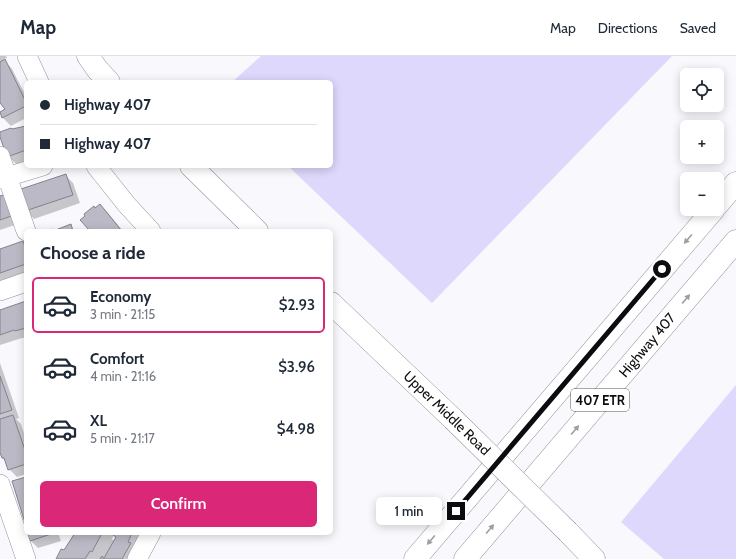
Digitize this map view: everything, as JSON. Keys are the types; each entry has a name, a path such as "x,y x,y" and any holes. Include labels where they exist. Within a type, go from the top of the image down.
{"main road":[{"path":"88,56 107,80"},
{"path":"193,168 255,229"},
{"path":"724,197 736,183"},
{"name":"407 ETR","path":"415,559 708,216"},
{"name":"Highway 407","path":"465,559 736,241"},
{"name":"Upper Middle Road","path":"333,305 454,419 594,559"}],"lane":[{"path":"27,56 38,80"},
{"path":"0,156 4,178 25,229"},
{"path":"4,178 36,168"},
{"path":"98,168 144,229"},
{"path":"0,291 24,283"},
{"path":"0,484 26,559"},
{"path":"137,559 150,535"}],"shaded area":[{"path":"261,56 672,56 432,303 290,168 333,168 333,80 234,80"},
{"path":"736,385 736,559 664,559 621,522"}],"building":[{"path":"5,59 24,98 24,107 2,118 0,112 5,109 0,103 0,62"},
{"path":"24,126 24,151 7,157 0,137 0,132 11,128"},
{"path":"66,174 73,195 25,211 18,190"},
{"path":"7,194 14,215 0,220 0,196"},
{"path":"100,204 120,229 88,229 80,220 85,216 84,214 94,206 95,208"},
{"path":"71,224 72,229 58,229"},
{"path":"23,241 24,265 0,273 0,249"},
{"path":"24,302 24,329 0,335 0,310"},
{"path":"0,376 12,410 0,414"},
{"path":"13,415 24,447 24,465 8,470 4,458 2,458 0,453 0,419"},
{"path":"24,478 24,520 12,481"},
{"path":"28,535 48,535 30,541"},
{"path":"74,535 101,535 92,552 90,551 85,559 56,559 61,549 64,550"},
{"path":"113,535 131,535 128,542 131,543 122,559 100,559 102,556 104,558 116,537"}],"route":[{"path":"456,511 662,269"}]}
